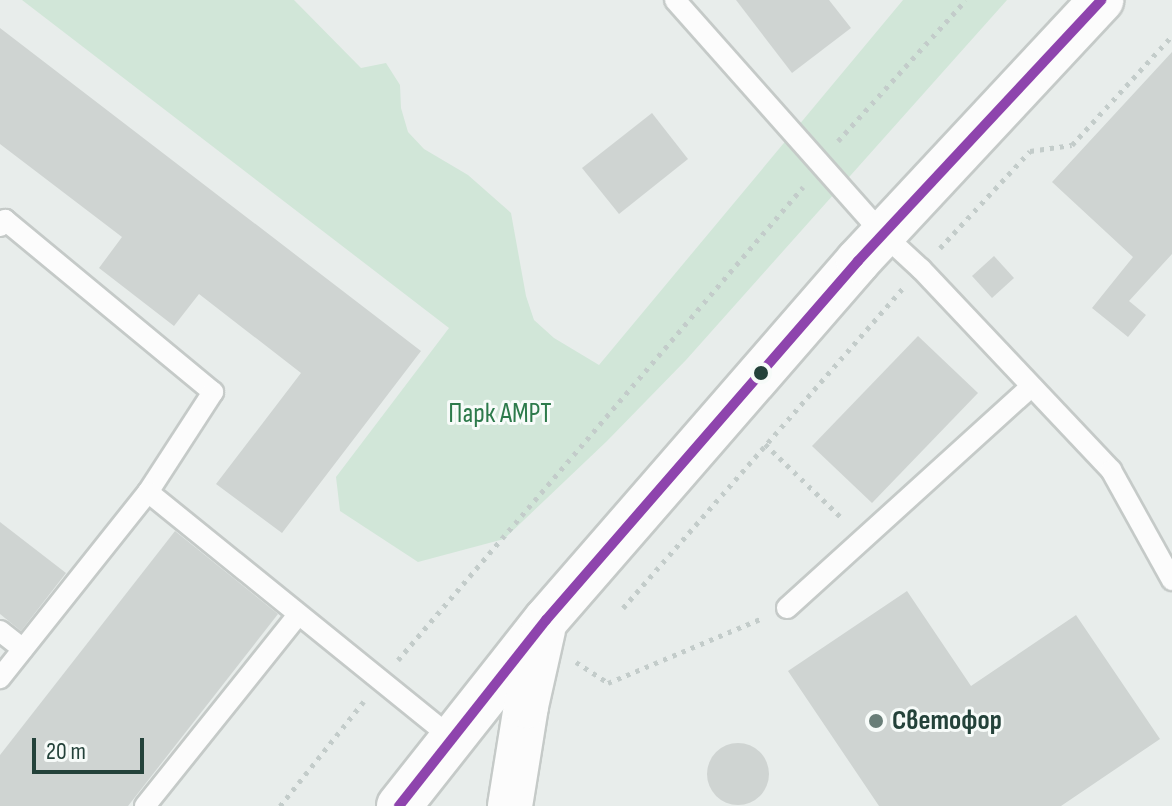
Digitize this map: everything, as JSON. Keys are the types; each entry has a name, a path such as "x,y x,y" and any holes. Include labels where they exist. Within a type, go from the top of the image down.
{"main road":[{"path":"399,806 546,620 884,235 1101,0"},
{"path":"510,806 526,706 546,620"}],"lane":[{"path":"675,0 884,235 921,269 1111,470 1172,580"},
{"path":"0,226 5,220 213,392 148,492 0,678"},
{"path":"787,608 1031,387"},
{"path":"148,492 297,616 452,738"},
{"path":"145,806 297,616"},
{"path":"0,631 23,649"}],"path":[{"path":"280,806 380,681 794,200 819,162 966,0"},
{"path":"623,608 765,444 1030,151 1072,145 1172,36"},
{"path":"765,444 864,539"},
{"path":"572,659 608,683 787,608"}],"green space":[{"name":"Парк АМРТ","path":"22,0 294,0 361,68 386,63 400,85 401,108 408,132 424,149 468,175 511,213 526,296 534,320 554,338 599,365 903,0 1007,0 686,360 607,441 504,539 418,562 340,511 336,477 449,328"}],"building":[{"path":"736,0 829,0 851,28 792,73"},
{"path":"0,28 421,351 282,533 216,484 301,373 199,294 174,326 99,268 122,237 0,144"},
{"path":"1172,52 1172,254 1129,301 1146,315 1128,337 1092,308 1133,257 1052,182"},
{"path":"652,113 688,159 619,214 582,168"},
{"path":"994,256 1014,278 992,298 972,276"},
{"path":"918,336 978,393 872,503 812,446"},
{"path":"0,522 66,573 21,631 0,614"},
{"path":"175,531 278,614 128,806 0,806 0,755"},
{"path":"907,591 971,686 1076,615 1160,739 1061,806 879,806 788,671"},
{"path":"732,743 744,743 760,752 767,762 767,786 760,796 744,805 732,805 712,791 707,780 707,768 721,748"}],"transit line":[{"path":"399,806 546,620 858,261 1101,0"}],"place":[{"name":"Светофор","path":"876,721"}]}
